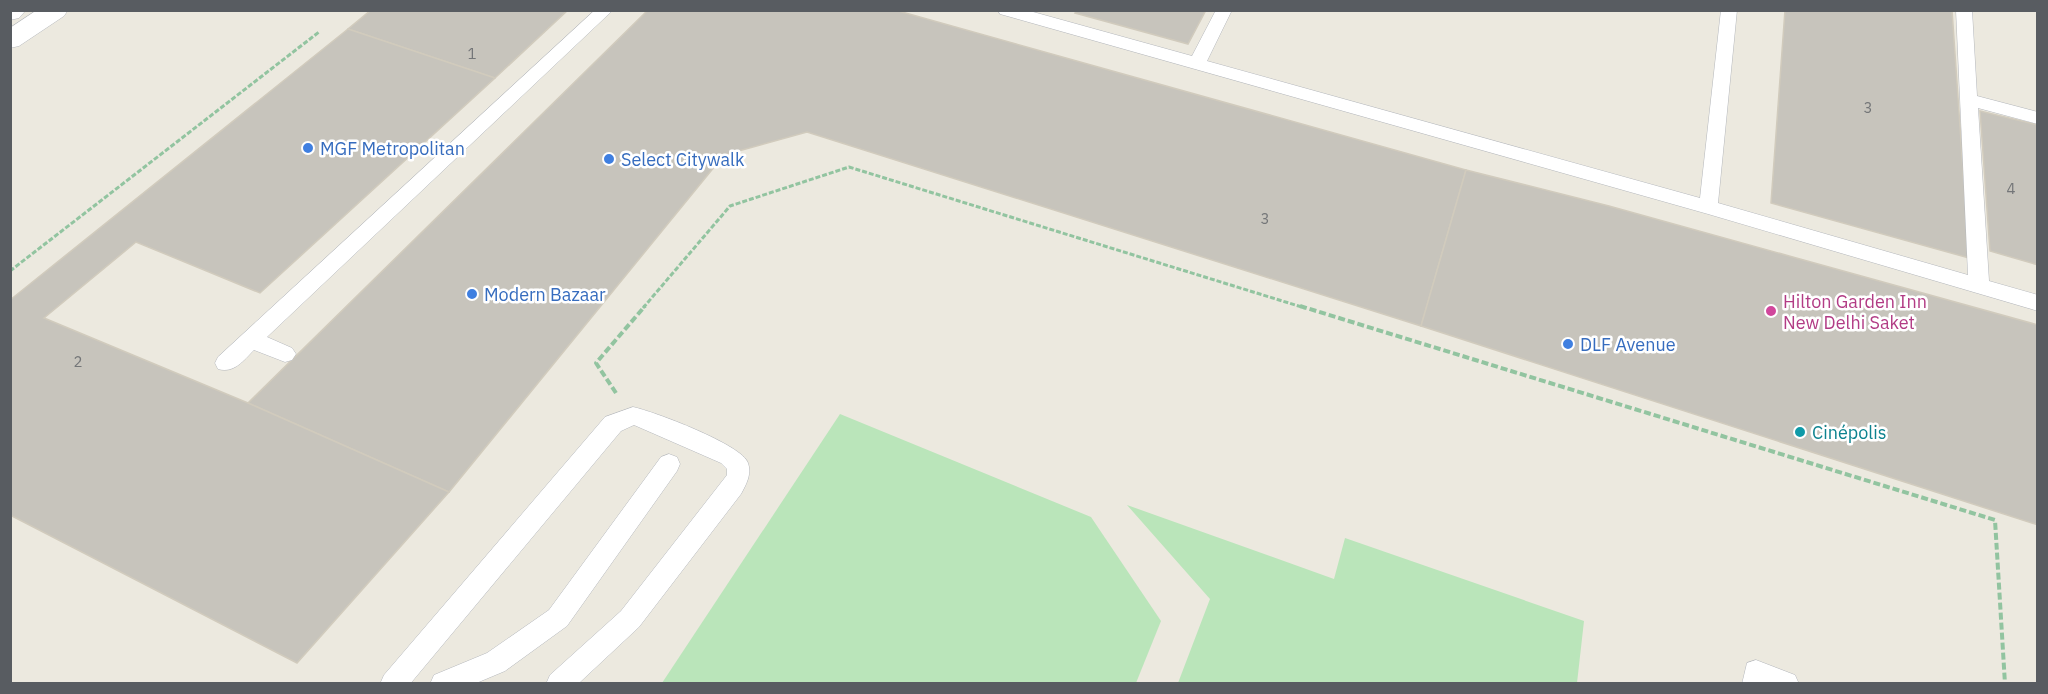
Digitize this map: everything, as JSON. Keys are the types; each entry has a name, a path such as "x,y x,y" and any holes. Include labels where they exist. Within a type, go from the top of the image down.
{"street":[{"path":"10,40 55,10"}],"lane":[{"path":"226,363 605,10"},
{"path":"1006,10 1047,16 1197,63 1708,207 2037,303"},
{"path":"1197,63 1224,10"},
{"path":"1708,207 1729,10"},
{"path":"1964,10 1979,286"},
{"path":"1970,100 2037,118"},
{"path":"251,339 285,354"},
{"path":"393,684 613,424 633,417 646,419 729,456 738,465 738,475 733,487 630,619 559,684"},
{"path":"442,684 496,662 558,618 669,464"},
{"path":"1755,684 1756,672 1786,684"}],"path":[{"path":"10,271 319,32"},
{"path":"633,417 596,363 730,206 849,167 1995,520 2005,684"}],"green space":[{"path":"840,414 1091,517 1161,621 1136,683 662,683"},
{"path":"1127,505 1334,579 1345,538 1584,621 1577,683 1178,683 1210,599"}],"building":[{"path":"371,10 568,10 495,78 348,29"},
{"path":"648,10 895,10 1466,170 1421,326 807,132 724,155 449,492 248,403"},
{"path":"1077,10 1206,10 1188,44 1075,13"},
{"path":"1785,10 1952,10 1969,258 1771,203"},
{"path":"348,29 495,78 260,293 136,242 44,318 248,403 449,492 297,663 10,515 10,300"},
{"path":"1980,111 2038,125 2038,265 1990,251"},
{"path":"1466,170 1609,206 2038,325 2038,525 1421,326"}],"place":[{"name":"MGF Metropolitan","path":"308,148"},
{"name":"Select Citywalk","path":"609,159"},
{"name":"Modern Bazaar","path":"472,294"},
{"name":"Hilton Garden Inn New Delhi Saket","path":"1771,311"},
{"name":"DLF Avenue","path":"1568,344"},
{"name":"Cinépolis","path":"1800,432"}]}
